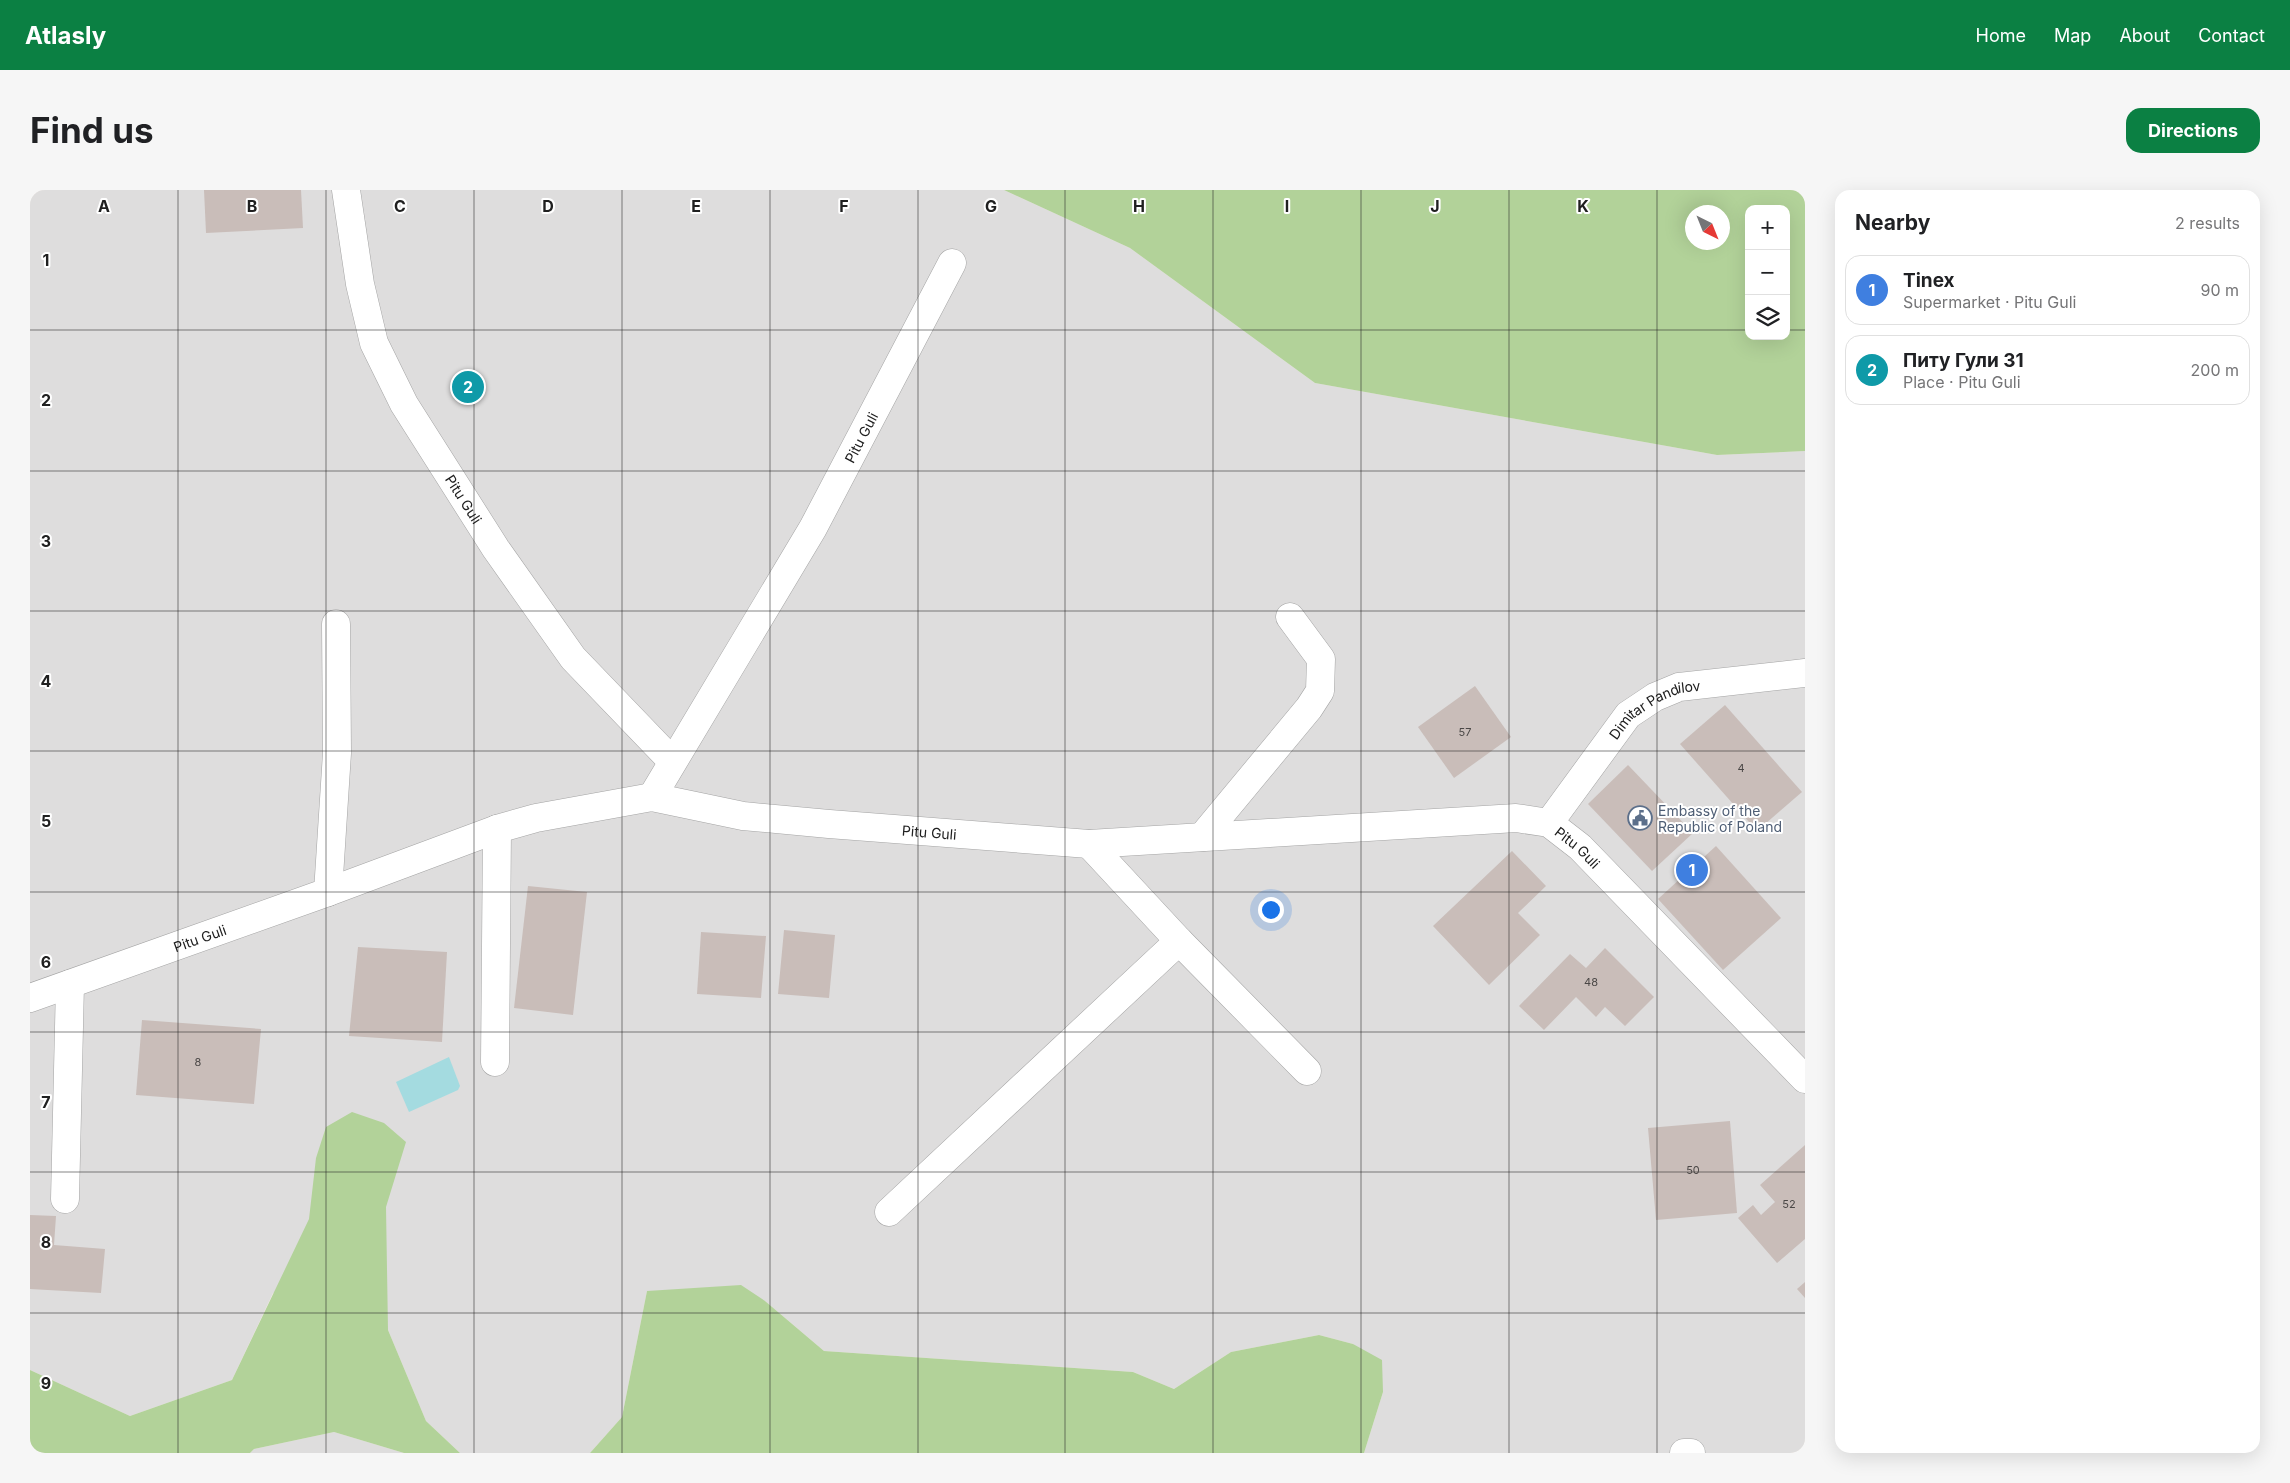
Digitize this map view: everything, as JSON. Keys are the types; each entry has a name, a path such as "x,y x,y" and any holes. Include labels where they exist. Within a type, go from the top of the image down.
{"street":[{"name":"Pitu Guli","path":"346,190 360,284 374,343 404,404 496,550 573,658 672,761"},
{"name":"Pitu Guli","path":"652,797 813,528 952,263"},
{"path":"1202,837 1309,708 1320,691 1320,659 1290,616"},
{"path":"328,892 336,754 336,624"},
{"name":"Dimitar Pandilov","path":"1549,823 1628,715 1655,697 1679,688 1805,674"},
{"name":"Pitu Guli","path":"30,998 328,892 497,829 536,818 652,797 743,816 1090,844 1516,818 1549,823 1580,847 1799,1066"},
{"path":"495,1062 497,829"},
{"path":"1090,844 1180,941 1307,1071"},
{"path":"890,1212 1180,941"},
{"path":"65,1199 70,984"},
{"path":"1684,1453 1691,1453"}],"shaded area":[{"path":"30,190 1004,190 1130,248 1315,383 1717,455 1805,451 1805,1453 1364,1453 1383,1392 1353,1344 1319,1335 1231,1352 1174,1389 1133,1372 824,1351 765,1301 647,1291 622,1417 590,1453 460,1453 426,1421 388,1330 273,1293 232,1380 130,1416 30,1370"},
{"path":"334,1432 404,1453 250,1453 254,1449"}],"green space":[{"path":"1004,190 1805,190 1805,451 1717,455 1315,383 1130,248"},
{"path":"352,1112 384,1123 406,1142 386,1207 388,1330 426,1421 460,1453 404,1453 334,1432 254,1449 250,1453 30,1453 30,1370 130,1416 232,1380 309,1219 316,1158 326,1127"},
{"path":"741,1285 765,1301 824,1351 1133,1372 1174,1389 1231,1352 1319,1335 1353,1344 1382,1360 1383,1392 1364,1453 590,1453 622,1417 647,1291"}],"water":[{"path":"449,1057 460,1086 458,1090 409,1112 396,1082"}],"building":[{"path":"204,190 301,190 303,228 206,233"},
{"path":"1475,686 1511,737 1454,778 1418,727"},
{"path":"1725,705 1802,792 1757,831 1680,744"},
{"name":"Embassy of the Republic of Poland","path":"1628,765 1693,833 1652,871 1588,804"},
{"path":"1716,846 1781,918 1723,970 1658,899"},
{"path":"1512,851 1546,886 1518,913 1540,935 1489,985 1433,926"},
{"path":"528,886 587,892 573,1015 514,1008"},
{"path":"784,930 835,935 829,998 778,994"},
{"path":"701,932 766,936 761,998 697,994"},
{"path":"358,947 447,952 442,1042 349,1036"},
{"path":"1605,948 1654,997 1625,1026 1605,1007 1596,1017 1576,997 1544,1030 1519,1006 1570,954 1586,968"},
{"path":"142,1020 261,1029 254,1104 136,1095"},
{"path":"1730,1121 1737,1213 1656,1220 1648,1128"},
{"path":"1805,1145 1805,1239 1777,1263 1738,1218 1753,1205 1761,1215 1775,1202 1760,1185"},
{"path":"30,1215 56,1216 54,1245 105,1249 101,1293 30,1289"},
{"path":"1805,1282 1805,1298 1797,1289"}],"place":[{"name":"Питу Гули 31","path":"468,387"},
{"name":"Embassy of the Republic of Poland","path":"1640,818"},
{"name":"Tinex","path":"1692,870"}]}
